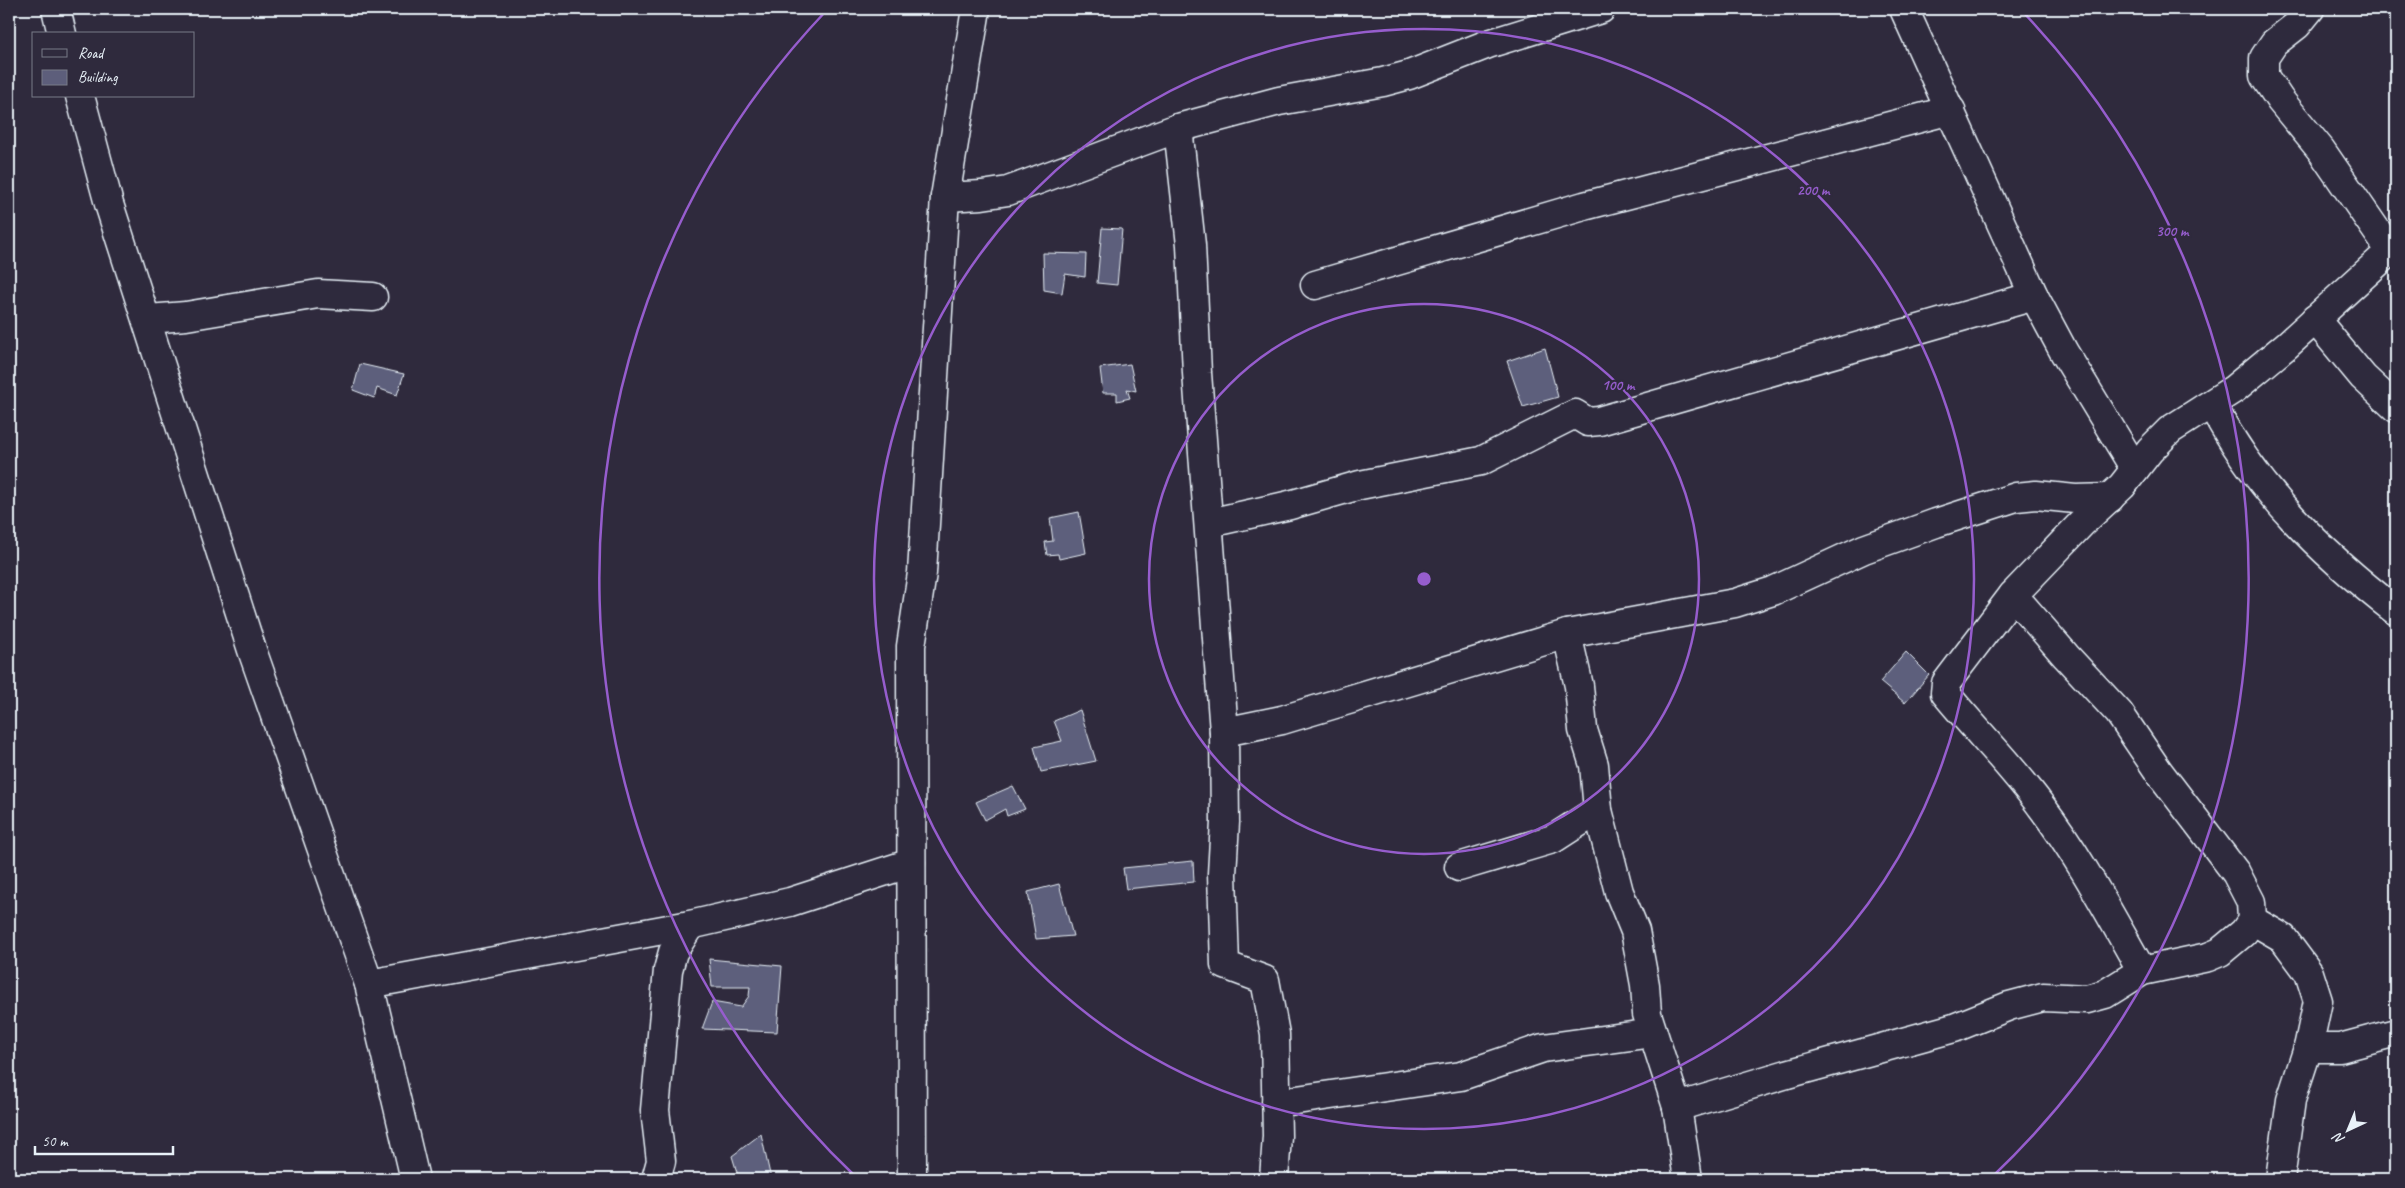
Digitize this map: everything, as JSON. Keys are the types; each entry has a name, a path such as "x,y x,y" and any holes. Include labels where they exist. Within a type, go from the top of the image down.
{"street":[{"path":"56,9 62,32"},
{"path":"912,1179 911,646 922,573 945,197 976,9"},
{"path":"945,197 982,195 1008,190 1178,128 1280,101 1383,82 1408,75 1488,44 1601,9"},
{"path":"1904,9 2034,296 2064,352 2135,469"},
{"path":"2142,971 2078,860 2042,806 1945,693 1946,683 2013,595 2081,524 2110,498 2170,430 2212,405 2288,345 2393,248 2321,150 2280,100 2264,76 2264,58 2274,43 2297,25 2310,9"},
{"path":"81,98 109,204 148,319 252,650 369,984 415,1179"},
{"path":"1314,285 1584,206 1951,110"},
{"path":"1178,128 1191,245 1197,373 1224,732 1225,822 1222,874 1225,965 1265,980 1275,1034 1277,1136 1274,1179"},
{"path":"148,319 186,316 318,294 372,297"},
{"path":"1209,523 1290,505 1360,485 1481,461 1575,414 1588,422 1599,421 2034,296"},
{"path":"2315,319 2362,377 2396,408"},
{"path":"2212,405 2232,444 2269,493 2313,540 2353,578 2396,611"},
{"path":"1224,732 1282,720 1567,634 1735,604 1773,591 1864,549 1987,505 2036,495 2075,499 2110,498"},
{"path":"1677,1107 1787,1074 1954,1028 2009,1006 2034,999 2043,997 2087,999 2105,994 2142,971 2208,957 2220,952 2244,932 2252,920 2251,902 2236,873 2159,772 2123,719 2013,595"},
{"path":"1567,634 1579,686 1583,730 1594,764 1598,810 1619,892 1635,931 1645,985 1645,1004 1677,1107 1688,1179"},
{"path":"1458,867 1553,840 1598,810"},
{"path":"369,984 690,925 790,902 911,863"},
{"path":"2252,920 2283,938 2309,973 2318,1001 2308,1048 2291,1100 2280,1179"},
{"path":"656,1179 661,1161 655,1110 668,970 672,952 690,925"},
{"path":"1276,1103 1461,1076 1543,1048 1653,1033"},
{"path":"2308,1048 2340,1048 2396,1033"}],"building":[{"path":"1102,228 1122,229 1117,285 1097,283"},
{"path":"1043,253 1086,254 1085,277 1065,274 1062,293 1044,290"},
{"path":"1545,348 1558,397 1523,407 1507,361"},
{"path":"360,364 404,374 397,395 377,388 374,398 353,390"},
{"path":"1130,364 1136,391 1127,389 1130,398 1117,401 1117,393 1103,393 1100,368"},
{"path":"1079,512 1086,553 1059,559 1058,554 1047,555 1045,542 1053,541 1050,518"},
{"path":"1906,652 1929,675 1905,703 1880,682"},
{"path":"1080,710 1096,761 1041,772 1034,747 1062,741 1054,721"},
{"path":"1013,786 1025,809 1007,816 1005,809 985,820 976,802"},
{"path":"1193,861 1194,882 1126,889 1123,868"},
{"path":"1059,884 1073,936 1036,939 1028,892"},
{"path":"709,959 782,966 777,1032 702,1029 712,1002 741,1007 749,996 750,987 712,987"},
{"path":"761,1134 771,1179 739,1179 732,1156"}]}
